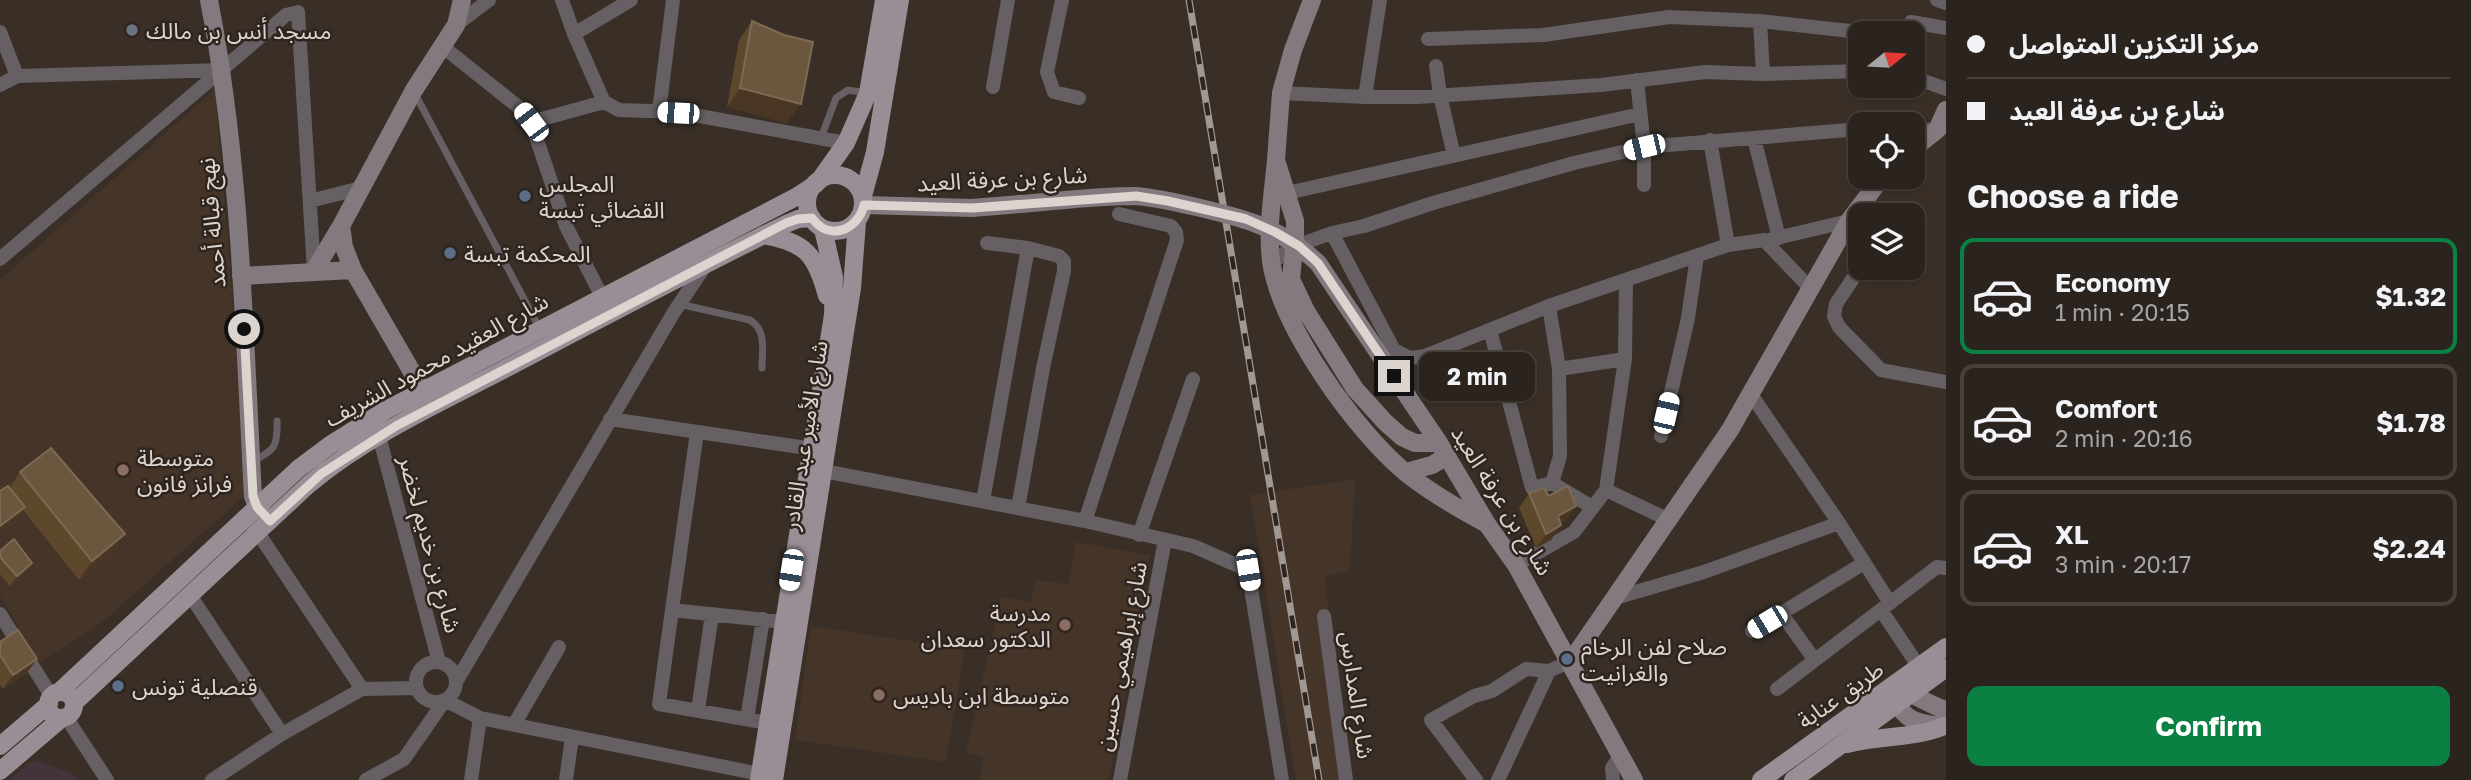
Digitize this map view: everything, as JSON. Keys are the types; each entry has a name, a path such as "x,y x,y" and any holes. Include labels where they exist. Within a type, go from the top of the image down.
{"main road":[{"path":"817,183 826,176 845,176 859,187 861,208 841,231 817,223 807,206 808,196 817,183 846,143 868,93 884,0"},
{"name":"شارع الأمير عبد القادر","path":"764,778 768,723 784,622 852,288 861,208 875,152 900,0"},
{"name":"شارع العقيد محمود الشريف","path":"0,746 251,512 330,445 386,410 796,197 817,183"},
{"name":"شارع العقيد محمود الشريف","path":"0,771 67,713 321,474 379,436 707,262 798,219 817,223"},
{"name":"شارع الأمير عبد القادر","path":"817,223 834,277 833,315 819,450"},
{"path":"763,235 793,242 808,252 818,268 833,315"},
{"name":"شارع الأمير عبد القادر","path":"764,778 815,469"},
{"name":"طريق عنابة","path":"1793,780 1840,746 1900,695 1919,667 1946,647"},
{"name":"طريق عنابة","path":"1762,780 1946,667"},
{"path":"53,698 51,712 67,713"},
{"path":"1840,746 1861,740 1922,734 1945,721"}],"street":[{"name":"نهج قبالة أحمد","path":"209,0 223,70 241,276 253,496 251,512"},
{"path":"456,25 462,0"},
{"path":"314,271 414,90 442,46 456,25 489,0"},
{"path":"562,0 573,34 604,102 619,110 692,115 846,143"},
{"path":"573,34 631,0"},
{"path":"659,111 673,0"},
{"path":"993,87 1008,0"},
{"path":"1062,0 1047,72 1054,92 1079,98"},
{"path":"1312,0 1293,50 1281,93 1269,225 1271,263 1284,305 1296,331 1351,414 1406,472 1453,505 1488,524"},
{"path":"1365,97 1380,0"},
{"path":"1937,0 1946,3"},
{"path":"0,259 286,15 298,12 314,271"},
{"path":"1428,39 1544,35 1670,17 1760,21 1848,31"},
{"path":"1760,21 1763,74"},
{"path":"1925,24 1946,28"},
{"path":"0,32 17,76"},
{"path":"442,46 521,109 531,122 566,226 602,296"},
{"path":"1436,66 1454,156"},
{"path":"0,85 17,76 223,70"},
{"path":"1281,93 1365,97 1440,95 1601,85 1705,72 1763,74 1848,71"},
{"path":"1637,80 1644,147 1644,185"},
{"path":"1925,81 1946,89"},
{"path":"531,122 604,102"},
{"path":"1925,141 1941,130 1946,110"},
{"path":"1287,193 1640,114"},
{"path":"1271,263 1293,247 1332,233 1364,226 1433,203 1574,163 1644,147 1848,130"},
{"path":"1754,138 1779,238"},
{"path":"1710,140 1728,245"},
{"path":"1276,160 1294,221 1291,279 1296,292 1355,389 1402,437 1443,450 1432,465 1406,472"},
{"path":"310,201 361,188"},
{"name":"شارع بن عرفة العيد","path":"861,208 972,208 1136,196 1246,219 1299,246 1318,263 1516,565 1634,780"},
{"path":"1085,520 1177,240 1176,232 1171,226 1119,214"},
{"path":"1332,233 1394,350 1410,358 1424,356 1549,306 1728,245 1779,238 1848,218"},
{"path":"341,226 344,247 353,270 423,391"},
{"path":"1476,780 1431,720 1474,696 1492,691 1525,669 1549,671 1571,661 1730,430 1810,288 1848,230"},
{"path":"1764,240 1810,288"},
{"path":"987,243 1028,248 1059,256 1064,261 1018,508"},
{"path":"983,501 1028,248"},
{"path":"1661,436 1688,318 1697,256"},
{"path":"366,780 404,759 444,700 453,693 456,682 610,419 707,262"},
{"path":"241,276 353,270"},
{"path":"1852,280 1836,304 1835,317 1839,327 1881,370 1946,382"},
{"path":"1516,565 1574,532 1606,489 1625,359 1626,281"},
{"path":"1549,306 1559,369 1560,456 1552,482"},
{"path":"1490,330 1532,488 1552,482 1592,507"},
{"path":"1559,369 1625,359"},
{"path":"1139,535 1193,379"},
{"path":"1750,393 1864,563 1919,667"},
{"path":"610,419 819,450"},
{"path":"697,432 659,704 768,723"},
{"name":"شارع بن خديم لخضر","path":"379,436 439,662"},
{"path":"815,469 1085,520 1194,546 1248,570 1282,780"},
{"path":"1606,489 1669,520"},
{"path":"251,512 264,526 362,688"},
{"path":"1615,598 1704,572 1839,523"},
{"name":"شارع إبراهيمي حسين","path":"1120,780 1165,540"},
{"path":"1752,631 1864,563"},
{"path":"1777,689 1937,567 1946,568"},
{"path":"190,595 282,734"},
{"path":"672,610 784,622"},
{"path":"1781,613 1814,659"},
{"path":"0,614 53,698"},
{"path":"698,710 712,614"},
{"name":"شارع المدارس","path":"1324,617 1346,780"},
{"path":"747,719 762,619"},
{"path":"515,723 559,647"},
{"path":"456,682 449,667 439,662 432,662 421,669 416,681 417,688 425,699 438,702 444,700 481,718 515,723 764,778"},
{"path":"1498,780 1549,671"},
{"path":"212,780 282,734 362,688 417,688"},
{"path":"1900,695 1911,719 1945,721"},
{"path":"67,713 107,780"},
{"path":"471,780 481,718"},
{"path":"566,780 572,737"},
{"path":"1613,780 1612,768 1621,755"}],"lane":[{"path":"414,90 540,329"},
{"path":"821,138 836,98 848,90 868,93"},
{"path":"679,304 750,320 758,325 763,334 762,368"},
{"path":"251,463 270,452 277,442 277,421"}],"shaded area":[{"name":"متوسطة فرانز فانون","path":"215,89 249,492 100,624 40,663 0,596 0,280"},
{"path":"1355,479 1350,570 1325,577 1346,780 1296,780 1250,495"},
{"path":"1076,542 1150,555 1109,780 980,780 983,757 966,753 1001,597 1031,602 1035,580 1068,584"},
{"name":"متوسطة ابن باديس","path":"811,626 965,649 946,762 795,740"},
{"path":"33,760 72,773 79,780 9,780"}],"building":[{"path":"752,21 784,35 813,42 801,104 740,88"},
{"path":"51,448 125,534 92,561 20,472"},
{"path":"8,486 25,507 0,526 0,491"},
{"path":"1568,486 1576,506 1558,516 1561,525 1546,534 1529,493 1544,488 1549,496"},
{"path":"14,539 32,563 17,576 0,557 0,551"},
{"path":"18,630 37,659 13,675 0,655 0,642"}],"railway":[{"path":"1189,0 1319,780"}],"place":[{"name":"مسجد أنس بن مالك","path":"132,30"},
{"name":"المجلس القضائي تبسة","path":"525,196"},
{"name":"المحكمة تبسة","path":"450,253"},
{"name":"متوسطة فرانز فانون","path":"123,470"},
{"name":"مدرسة الدكتور سعدان","path":"1065,625"},
{"name":"صلاح لفن الرخام والغرانيت","path":"1567,659"},
{"name":"قنصلية تونس","path":"118,686"},
{"name":"متوسطة ابن باديس","path":"879,695"}],"route":[{"path":"244,329 253,496 257,507 270,521 321,474 396,426 786,223 812,218 822,229 841,231 857,222 864,205 972,208 1136,196 1246,219 1299,246 1318,263 1394,376"}]}
